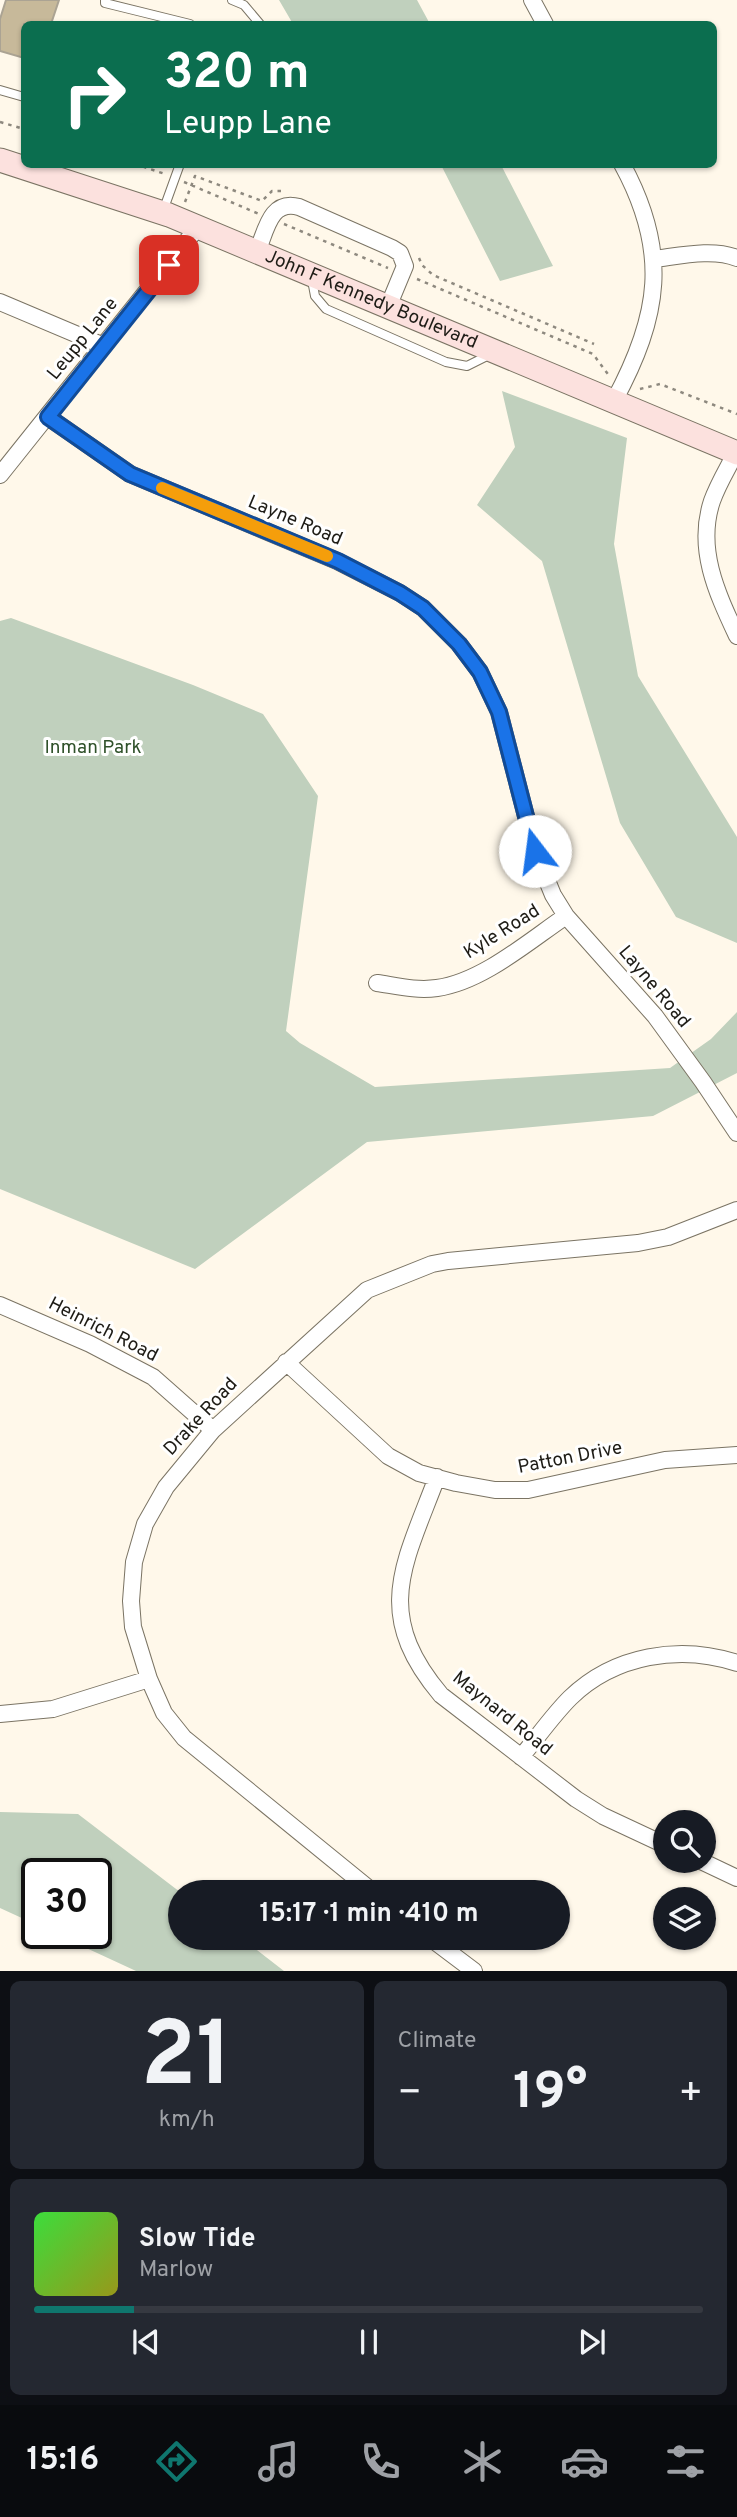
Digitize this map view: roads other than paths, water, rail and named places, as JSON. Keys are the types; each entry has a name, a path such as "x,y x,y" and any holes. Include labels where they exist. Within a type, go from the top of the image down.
{"street":[{"path":"532,0 543,21"},
{"name":"John F Kennedy Boulevard","path":"0,160 21,167"},
{"name":"John F Kennedy Boulevard","path":"24,168 198,227 737,452"},
{"path":"614,401 638,353 649,319 654,290 654,259 648,225 624,168"},
{"path":"257,252 275,210 282,205 299,206 393,248 405,266 388,307"},
{"name":"Leupp Lane","path":"0,475 198,227"},
{"path":"654,259 703,254 730,255 737,258"},
{"path":"0,302 104,346"},
{"name":"Layne Road","path":"48,417 130,474 338,561 400,593 432,617 459,644 480,672 499,712 535,851 553,895 566,916 655,1016 737,1133"},
{"path":"737,452 712,501 706,528 706,550 716,590 737,636"},
{"name":"Kyle Road","path":"377,983 410,988 436,988 458,983 482,972 566,916"},
{"name":"Drake Road","path":"358,1880 184,1738 164,1713 149,1679 133,1627 131,1601 134,1562 145,1524 166,1487 213,1430 367,1290 432,1264 448,1261 638,1243 668,1237 737,1210"},
{"name":"Heinrich Road","path":"0,1305 90,1344 153,1377 213,1430"},
{"name":"Patton Drive","path":"286,1362 388,1456 404,1467 437,1478 495,1490 528,1490 665,1460 737,1455"},
{"name":"Maynard Road","path":"437,1478 406,1559 398,1595 409,1647 424,1675 441,1695 576,1800 603,1816 653,1839"},
{"path":"521,1757 570,1698 605,1673 644,1658 678,1653 715,1656 737,1663"},
{"path":"0,1714 53,1709 149,1679"},
{"path":"716,1868 737,1878"},
{"path":"446,1950 474,1971"}],"lane":[{"path":"105,0 105,3 178,21"},
{"path":"232,0 244,5 257,21"},
{"path":"0,90 21,96"},
{"path":"162,213 179,168"},
{"path":"311,275 315,296 326,309 446,362 467,366 495,352"}],"park label":[{"name":"Inman Park","path":"93,748"}]}
